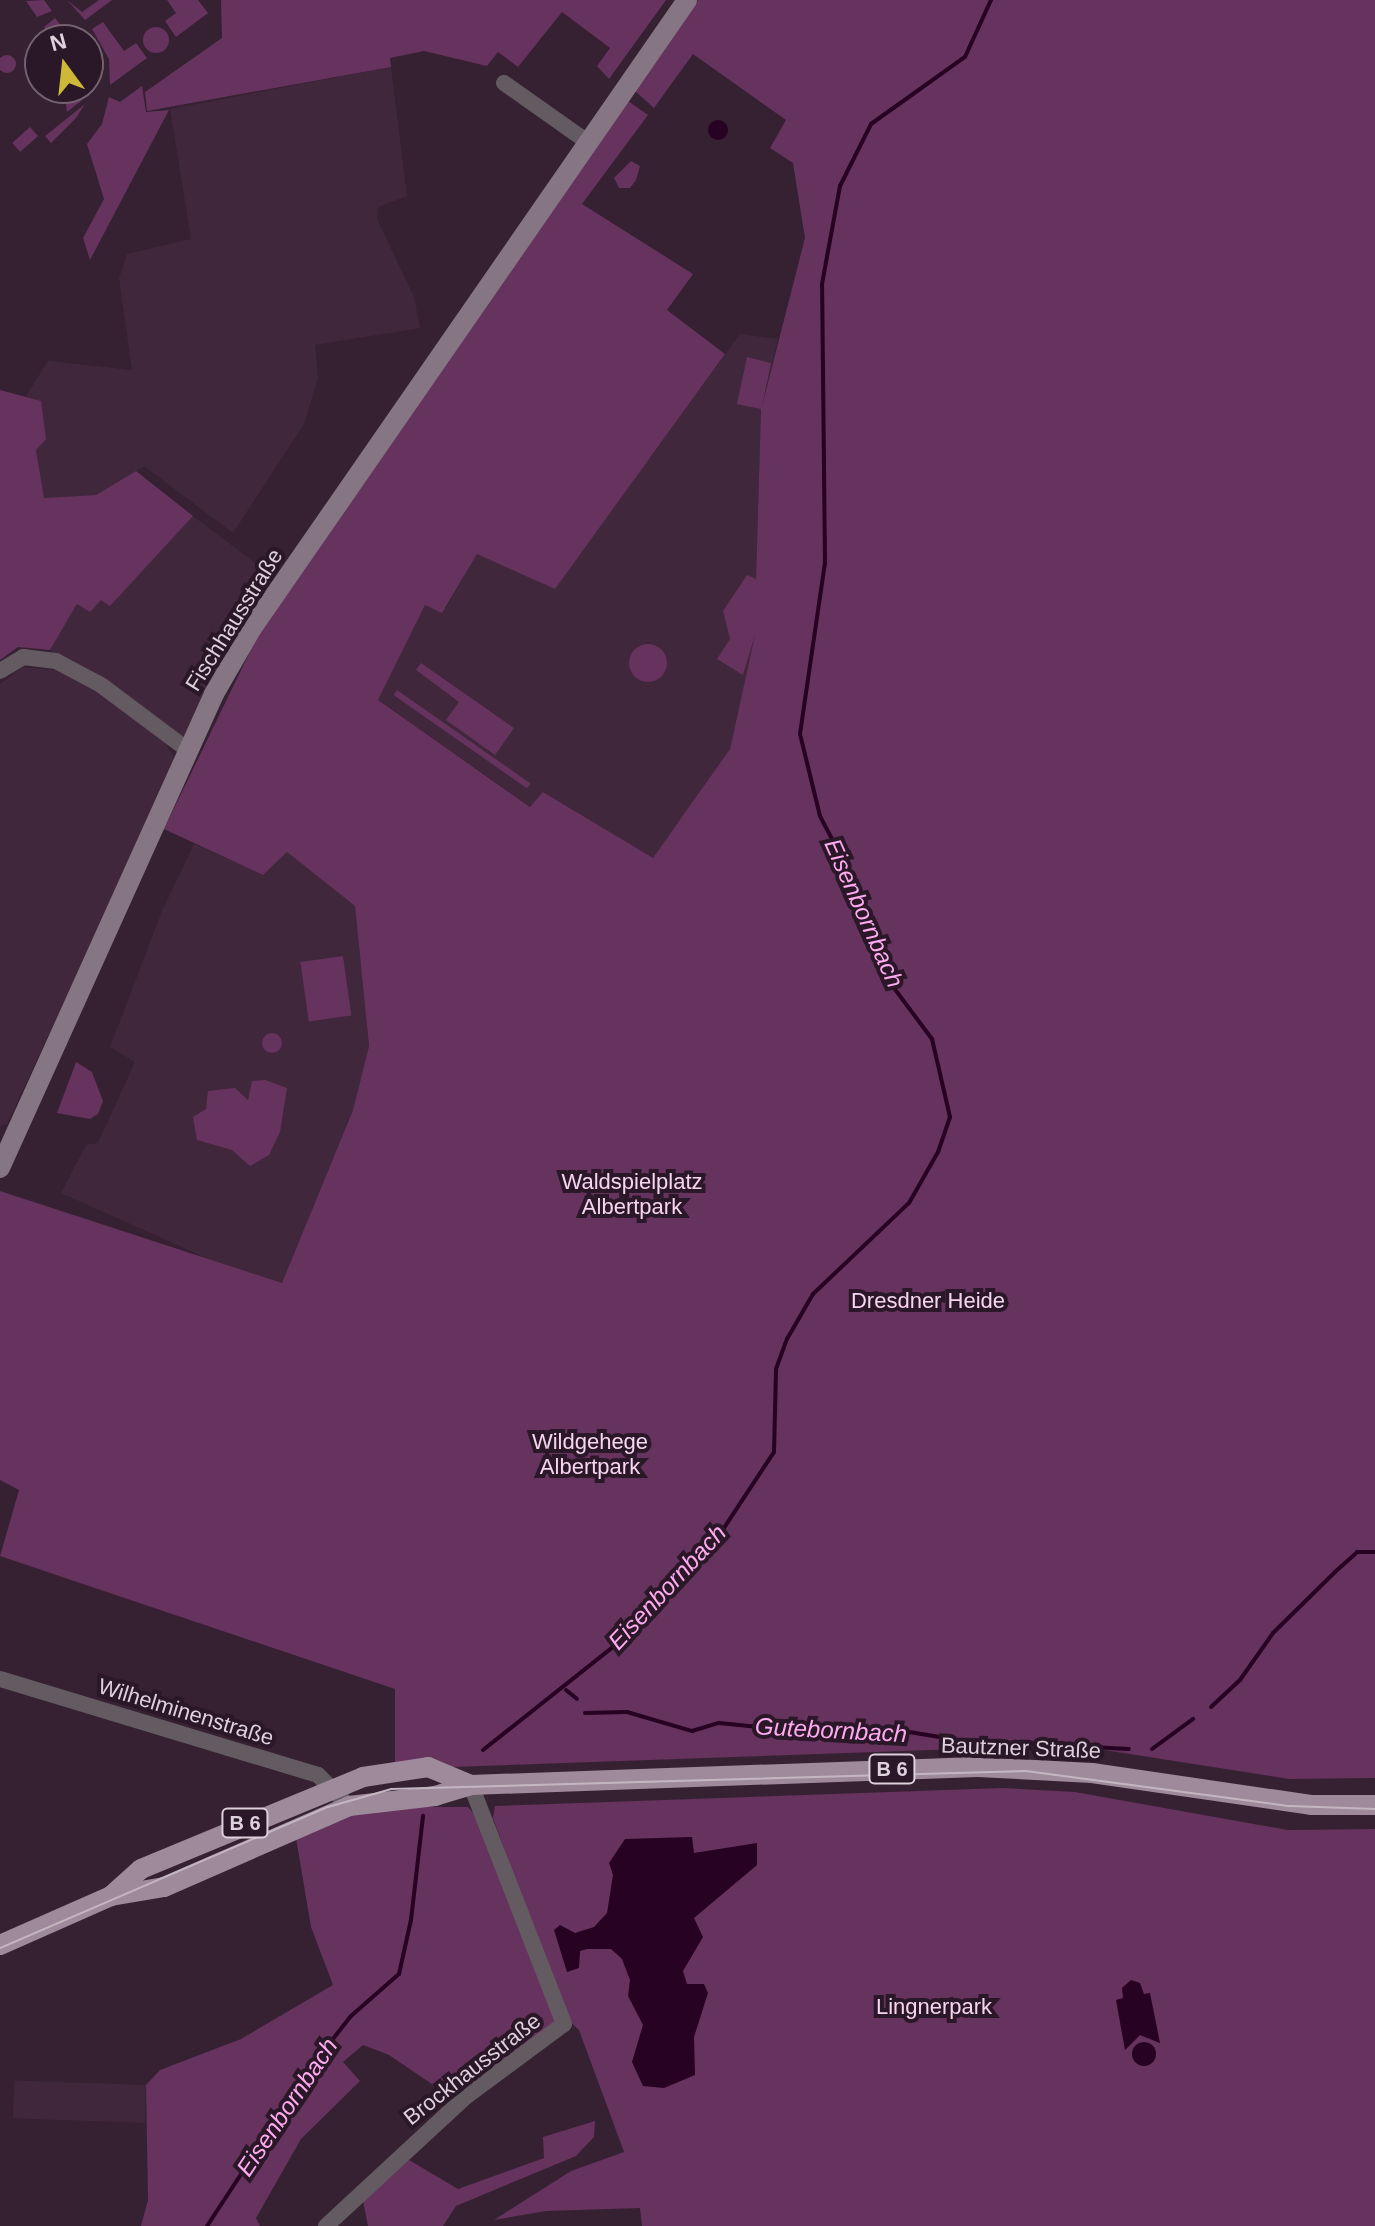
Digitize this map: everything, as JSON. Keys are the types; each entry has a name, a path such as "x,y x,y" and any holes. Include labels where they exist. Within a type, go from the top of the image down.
{"main road":[{"name":"Fischhausstraße","path":"0,1168 6,1137 188,750 252,628 687,0"},
{"name":"Bautzner Straße","path":"111,1896 141,1869 331,1787 411,1767 442,1770 471,1785"},
{"name":"Bautzner Straße","path":"0,1945 111,1896 164,1887 349,1806 435,1796 471,1785 990,1767 1092,1773 1300,1804 1375,1805"}],"street":[{"path":"504,83 589,143"},
{"path":"0,671 23,657 56,661 101,685 188,750"},
{"name":"Wilhelminenstraße","path":"0,1679 318,1775 349,1806"},
{"name":"Brockhausstraße","path":"326,2226 464,2098 564,2024 471,1785"}],"shaded area":[{"path":"391,67 407,196 378,207 377,219 414,297 420,328 315,345 318,378 304,424 233,533 144,466 96,495 43,498 36,450 41,402 26,396 48,361 132,370 119,278 127,254 191,239 170,109"},
{"path":"718,120 725,123 728,130 725,137 718,140 711,137 708,130 711,123"},
{"path":"740,334 778,339 761,411 754,643 730,749 653,859 544,792 531,807 378,700 425,604 446,608 477,553 555,588"},
{"path":"193,516 274,577 238,632 184,738 164,741 176,761 7,1124 0,1126 0,684 23,667 54,670 61,658 50,650 77,604 102,600 110,605"},
{"path":"194,844 263,875 287,852 355,906 369,1046 353,1110 282,1283 213,1261 61,1193 86,1145 98,1143 135,1062 110,1047 162,911"},
{"path":"692,1837 694,1853 757,1843 757,1865 694,1918 703,1937 683,1971 687,1984 704,1984 708,1993 694,2037 695,2075 664,2088 643,2086 632,2062 643,2025 628,1996 630,1980 622,1959 611,1949 587,1949 580,1951 579,1968 567,1972 554,1930 560,1925 575,1933 594,1927 607,1913 613,1875 609,1863 625,1839"},
{"path":"1131,1980 1140,1983 1144,1994 1150,1993 1160,2043 1140,2035 1125,2050 1116,2000 1123,1998 1122,1988"},
{"path":"1144,2042 1152,2046 1156,2054 1152,2062 1144,2066 1136,2062 1132,2054 1136,2046"},
{"path":"14,2080 146,2085 145,2123 13,2118"}],"green space":[{"path":"44,0 52,11 37,17 26,1"},
{"path":"67,0 82,12 99,0 112,0 85,20"},
{"path":"167,0 198,0 208,13 176,37 165,21 176,13"},
{"path":"221,0 666,0 609,79 597,66 610,48 562,12 518,67 498,52 487,66 424,51 390,58 391,67 147,111 145,92 222,38"},
{"name":"Dresdner Heide","path":"698,0 1375,0 1375,1778 1289,1779 1072,1745 395,1769 395,1689 0,1556 19,1490 0,1480 0,1191 282,1283 353,1110 369,1046 355,906 287,852 263,875 164,829 259,633 628,101 648,115 582,204 693,274 667,310 725,354 555,589 477,554 442,613 425,605 378,700 530,807 543,792 653,858 730,749 755,635 743,675 717,659 730,639 723,611 747,575 756,579 761,409 737,404 747,357 771,363 762,406 805,238 793,163 770,148 786,120 693,54 654,108 635,91"},
{"path":"103,22 124,51 136,43 147,58 110,85 109,59 104,50 104,24 100,24"},
{"path":"156,27 165,31 169,40 165,49 156,53 147,49 143,40 147,31"},
{"path":"7,55 16,64 7,73 -2,64"},
{"path":"142,86 146,112 169,110 90,260 83,238 104,199 87,144 102,124 109,97 120,102"},
{"path":"66,104 77,104 67,112"},
{"path":"85,104 76,118 51,143 45,136"},
{"path":"30,127 38,136 20,152 12,143"},
{"path":"631,161 640,166 636,180 630,188 619,188 614,178"},
{"path":"0,390 41,401 46,439 36,450 44,498 96,495 136,471 193,516 110,606 101,600 90,612 77,604 50,650 18,647 0,660"},
{"path":"648,644 661,650 667,663 661,676 648,682 635,676 629,663 635,650"},
{"path":"421,663 514,728 495,755 446,720 459,702 416,670"},
{"path":"397,690 531,783 527,788 394,695"},
{"path":"343,956 351,1015 309,1021 300,962"},
{"path":"272,1033 279,1036 282,1043 279,1050 272,1053 265,1050 262,1043 265,1036"},
{"path":"76,1062 92,1072 103,1101 98,1114 90,1119 57,1113"},
{"path":"265,1080 287,1088 280,1132 269,1155 250,1166 232,1150 197,1140 193,1117 206,1109 208,1091 235,1088 248,1100 252,1081"},
{"name":"Lingnerpark","path":"1003,1788 1075,1792 1288,1830 1375,1829 1375,2226 642,2226 640,2208 546,2211 494,2220 571,2171 624,2152 579,2030 566,2018 493,1818 495,1806"},
{"path":"407,1807 468,1807 479,1819 556,2021 454,2099 389,2055 363,2045 343,2062 360,2081 301,2139 256,2218 260,2226 141,2226 148,2200 146,2085 160,2070 241,2039 333,1985 311,1927 296,1838 346,1816"},
{"path":"595,2121 594,2137 576,2156 456,2206 443,2226 368,2226 363,2201 409,2160 458,2189 544,2158 543,2137"}],"waterway":[{"name":"Eisenbornbach","path":"483,1750 618,1643 716,1540 774,1452 776,1369 787,1339 813,1294 909,1203 938,1152 950,1117 932,1039 888,980 859,891 820,816 800,734 825,563 822,284 840,186 871,124 965,57 991,0"},
{"name":"Gutebornbach","path":"1211,1707 1240,1680 1273,1633 1335,1572 1357,1552 1375,1552"},
{"name":"Gutebornbach","path":"566,1690 577,1699"},
{"name":"Gutebornbach","path":"585,1713 627,1712 692,1731 719,1723 788,1730 837,1726 853,1733 897,1730 958,1740 1129,1749"},
{"name":"Gutebornbach","path":"1152,1749 1193,1719"},
{"name":"Eisenbornbach","path":"207,2226 314,2063 351,2016 399,1974 411,1920 423,1816"}],"tram line":[{"path":"0,1948 328,1807 391,1789 1026,1771 1290,1806 1375,1809"}],"park label":[{"name":"Waldspielplatz Albertpark","path":"632,1194"},
{"name":"Wildgehege Albertpark","path":"590,1454"}]}
